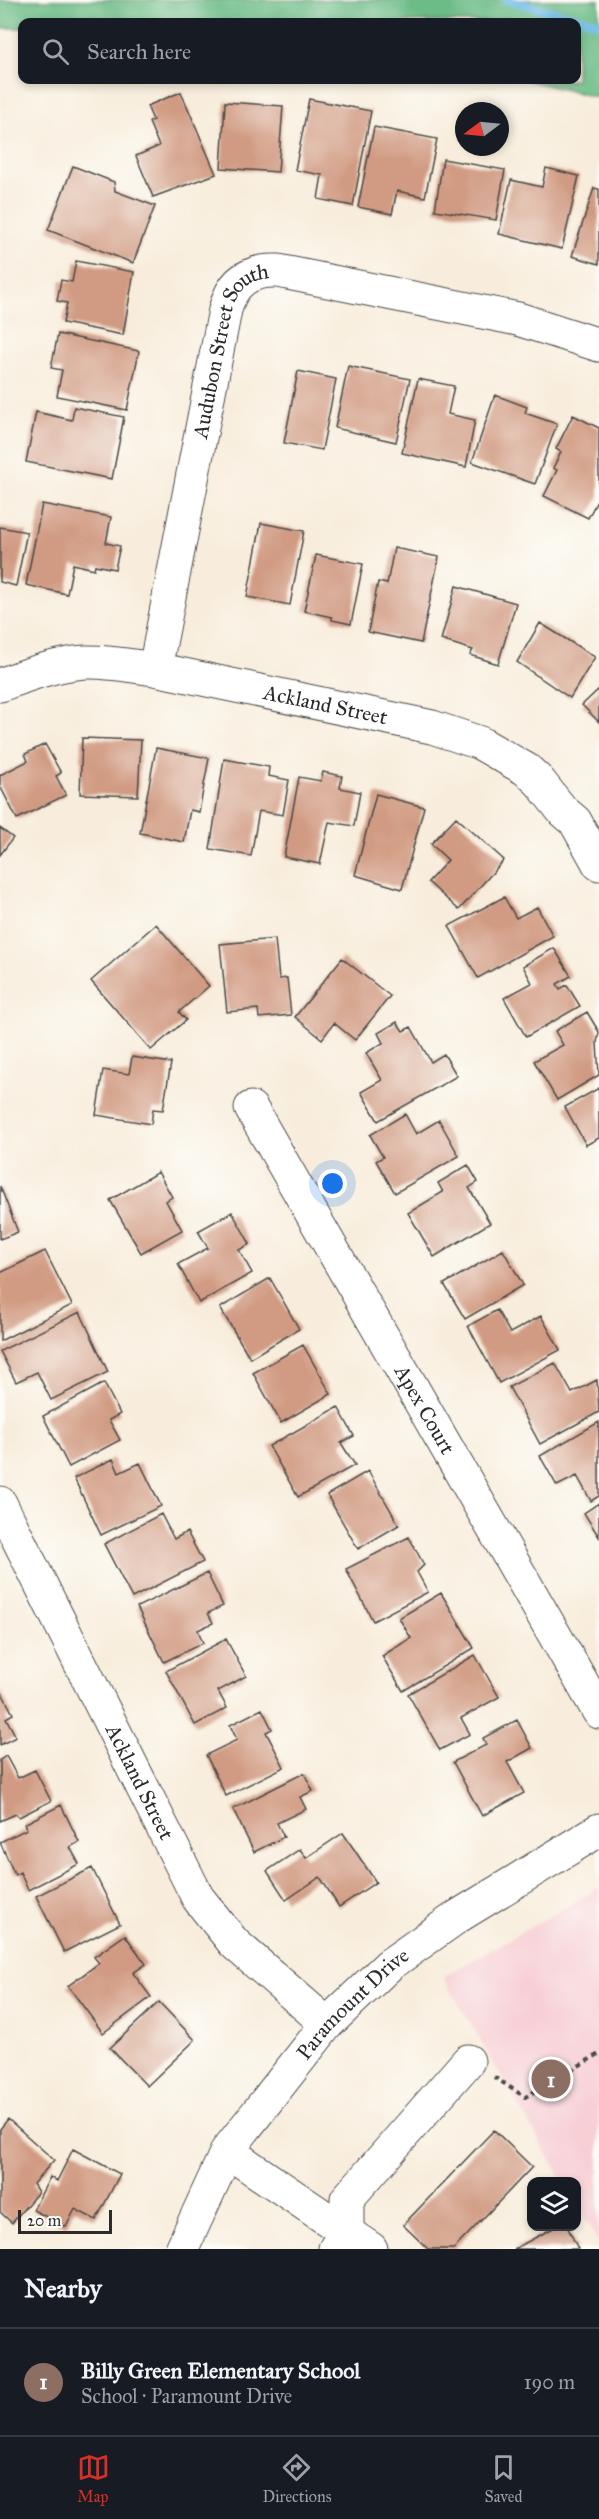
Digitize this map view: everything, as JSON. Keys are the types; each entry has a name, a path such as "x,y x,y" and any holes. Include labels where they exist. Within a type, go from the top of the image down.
{"street":[{"name":"Audubon Street South","path":"155,669 228,296 237,283 249,274 263,270 278,271 518,320 599,345"},
{"name":"Ackland Street","path":"0,685 33,673 85,662 155,669 432,727 480,743 527,770 562,810 575,821 599,864"},
{"name":"Apex Court","path":"251,1108 599,1712"},
{"name":"Ackland Street","path":"0,1503 198,1898 234,1943 327,2024"},
{"name":"Paramount Drive","path":"182,2249 227,2151 327,2024 388,1965 457,1917 599,1830"},
{"path":"351,2243 346,2199 468,2061"},
{"path":"227,2151 351,2243"}],"path":[{"path":"468,2061 525,2097 599,2054"}],"shaded area":[{"path":"599,1888 599,2243 581,2211 581,2177 561,2177 443,1977"}],"green space":[{"path":"0,0 599,0 599,98 542,84 581,84 581,18 18,18 18,28 0,28"}],"building":[{"path":"181,92 216,174 153,197 136,156 159,146 149,122 153,120 147,106"},
{"path":"309,99 371,111 353,206 318,199 322,175 295,170"},
{"path":"225,102 283,106 278,172 221,168"},
{"path":"374,127 437,139 425,197 397,191 392,214 358,207"},
{"path":"443,159 505,170 496,220 435,210"},
{"path":"73,166 114,182 115,191 155,206 133,263 48,230"},
{"path":"546,168 579,176 562,249 499,234 511,180 542,187"},
{"path":"594,188 599,189 599,264 572,256"},
{"path":"76,261 134,272 123,335 63,323 67,303 57,301 61,280 72,282"},
{"path":"58,334 139,351 127,410 57,396 62,370 51,368"},
{"path":"348,366 410,379 396,442 335,428"},
{"path":"298,371 336,379 322,450 284,443"},
{"path":"418,379 454,386 448,414 475,420 466,467 402,453"},
{"path":"495,395 527,407 525,413 557,424 535,484 472,462"},
{"path":"74,407 124,417 112,479 26,462 36,412 72,420"},
{"path":"573,415 599,428 599,497 588,518 544,496 557,470 553,468 561,452 556,449"},
{"path":"42,504 111,517 106,543 120,546 115,569 95,565 94,569 73,564 67,594 26,585"},
{"path":"261,523 304,531 290,605 247,597"},
{"path":"0,527 27,532 16,586 0,582"},
{"path":"394,548 439,557 421,643 368,632 378,582 387,584"},
{"path":"316,555 363,564 351,624 304,611"},
{"path":"456,586 516,603 498,664 470,655 473,650 441,640"},
{"path":"540,623 595,657 570,698 517,662"},
{"path":"599,689 599,722 582,705"},
{"path":"82,738 141,740 138,796 80,794"},
{"path":"45,744 61,773 56,776 66,795 17,819 0,786 0,775 28,761 25,754"},
{"path":"156,748 209,758 199,812 190,810 184,842 140,833"},
{"path":"224,759 269,767 268,776 289,780 283,815 259,811 251,856 210,849"},
{"path":"323,772 342,776 340,788 360,792 354,826 329,822 320,864 284,857 299,777 321,781"},
{"path":"376,794 424,807 402,889 355,875"},
{"path":"456,817 504,860 459,910 428,882 448,860 431,844"},
{"path":"0,828 13,838 0,855"},
{"path":"504,897 516,918 537,907 553,936 478,978 449,926"},
{"path":"156,924 209,986 179,1012 186,1020 151,1050 91,981"},
{"path":"275,939 279,979 287,978 291,1015 259,1018 258,1009 227,1012 220,944"},
{"path":"554,948 571,976 557,984 560,989 567,985 580,1006 526,1037 504,998 532,983 523,966"},
{"path":"342,958 390,996 355,1040 334,1023 322,1039 295,1017"},
{"path":"587,1012 599,1032 597,1043 599,1075 557,1100 534,1061 563,1045 555,1031"},
{"path":"397,1022 403,1031 411,1027 431,1062 444,1054 457,1076 378,1121 361,1092 382,1080 366,1053 383,1043 378,1033"},
{"path":"132,1057 171,1063 163,1110 153,1109 151,1124 96,1115 103,1070 129,1074"},
{"path":"599,1088 599,1138 586,1145 565,1107"},
{"path":"405,1114 416,1134 439,1120 459,1156 395,1193 376,1161 383,1157 370,1135"},
{"path":"468,1165 478,1182 469,1188 490,1223 434,1257 408,1213 443,1192 438,1183"},
{"path":"158,1172 172,1197 166,1201 182,1230 141,1253 110,1200"},
{"path":"0,1186 18,1232 0,1239"},
{"path":"232,1212 250,1244 239,1250 252,1273 199,1303 178,1264 208,1248 198,1231"},
{"path":"503,1250 523,1285 465,1319 444,1284"},
{"path":"45,1251 72,1305 0,1341 0,1273"},
{"path":"270,1278 299,1329 250,1358 220,1308"},
{"path":"497,1310 510,1333 541,1316 560,1350 499,1383 468,1326"},
{"path":"80,1312 108,1372 51,1400 37,1372 16,1382 0,1351"},
{"path":"303,1345 331,1394 281,1423 253,1373"},
{"path":"555,1363 572,1393 597,1380 599,1412 540,1444 509,1387"},
{"path":"104,1383 120,1414 109,1420 120,1440 69,1467 43,1416"},
{"path":"338,1407 354,1436 341,1443 355,1465 298,1497 269,1446"},
{"path":"599,1422 599,1496 591,1501 577,1476 557,1486 540,1456"},
{"path":"113,1459 119,1473 140,1463 161,1506 101,1535 74,1478"},
{"path":"368,1471 399,1525 358,1549 327,1495"},
{"path":"599,1503 599,1537 584,1513"},
{"path":"161,1514 174,1539 187,1532 203,1562 132,1598 104,1544"},
{"path":"409,1537 424,1565 417,1572 428,1592 373,1621 346,1569"},
{"path":"207,1573 223,1606 208,1613 213,1623 198,1630 203,1643 164,1662 137,1607"},
{"path":"441,1593 474,1648 403,1691 382,1656 411,1638 399,1618"},
{"path":"226,1639 246,1676 218,1691 227,1708 195,1725 166,1671"},
{"path":"475,1655 499,1697 461,1718 470,1734 440,1750 408,1694"},
{"path":"0,1689 13,1714 6,1718 16,1737 0,1745"},
{"path":"262,1709 272,1729 266,1732 284,1767 226,1796 206,1755 237,1740 230,1725"},
{"path":"517,1720 532,1748 507,1762 524,1793 482,1816 453,1762 486,1745 483,1738"},
{"path":"6,1756 18,1778 35,1770 51,1801 19,1817 16,1814 0,1821 0,1760"},
{"path":"304,1773 313,1791 300,1797 306,1809 277,1823 284,1837 254,1852 233,1809"},
{"path":"61,1805 79,1842 70,1847 79,1864 28,1890 20,1872 15,1875 0,1842 27,1829 24,1824"},
{"path":"343,1833 376,1882 339,1907 320,1877 286,1900 267,1871 300,1849 306,1858"},
{"path":"92,1868 120,1924 64,1952 36,1896"},
{"path":"125,1935 146,1964 133,1973 151,1997 103,2033 68,1986 99,1963 94,1957"},
{"path":"159,2002 195,2040 147,2086 110,2048"},
{"path":"8,2119 54,2160 33,2184 38,2192 12,2223 0,2212 0,2129"},
{"path":"494,2130 532,2167 454,2249 428,2249 403,2225"},
{"path":"73,2149 120,2174 96,2220 75,2209 66,2227 33,2210 50,2177 57,2181"},
{"path":"548,2231 569,2231 578,2249 514,2249"}],"waterway":[{"path":"506,0 579,18"},
{"path":"581,19 599,23"}],"place":[{"name":"Billy Green Elementary School","path":"551,2079"}]}
